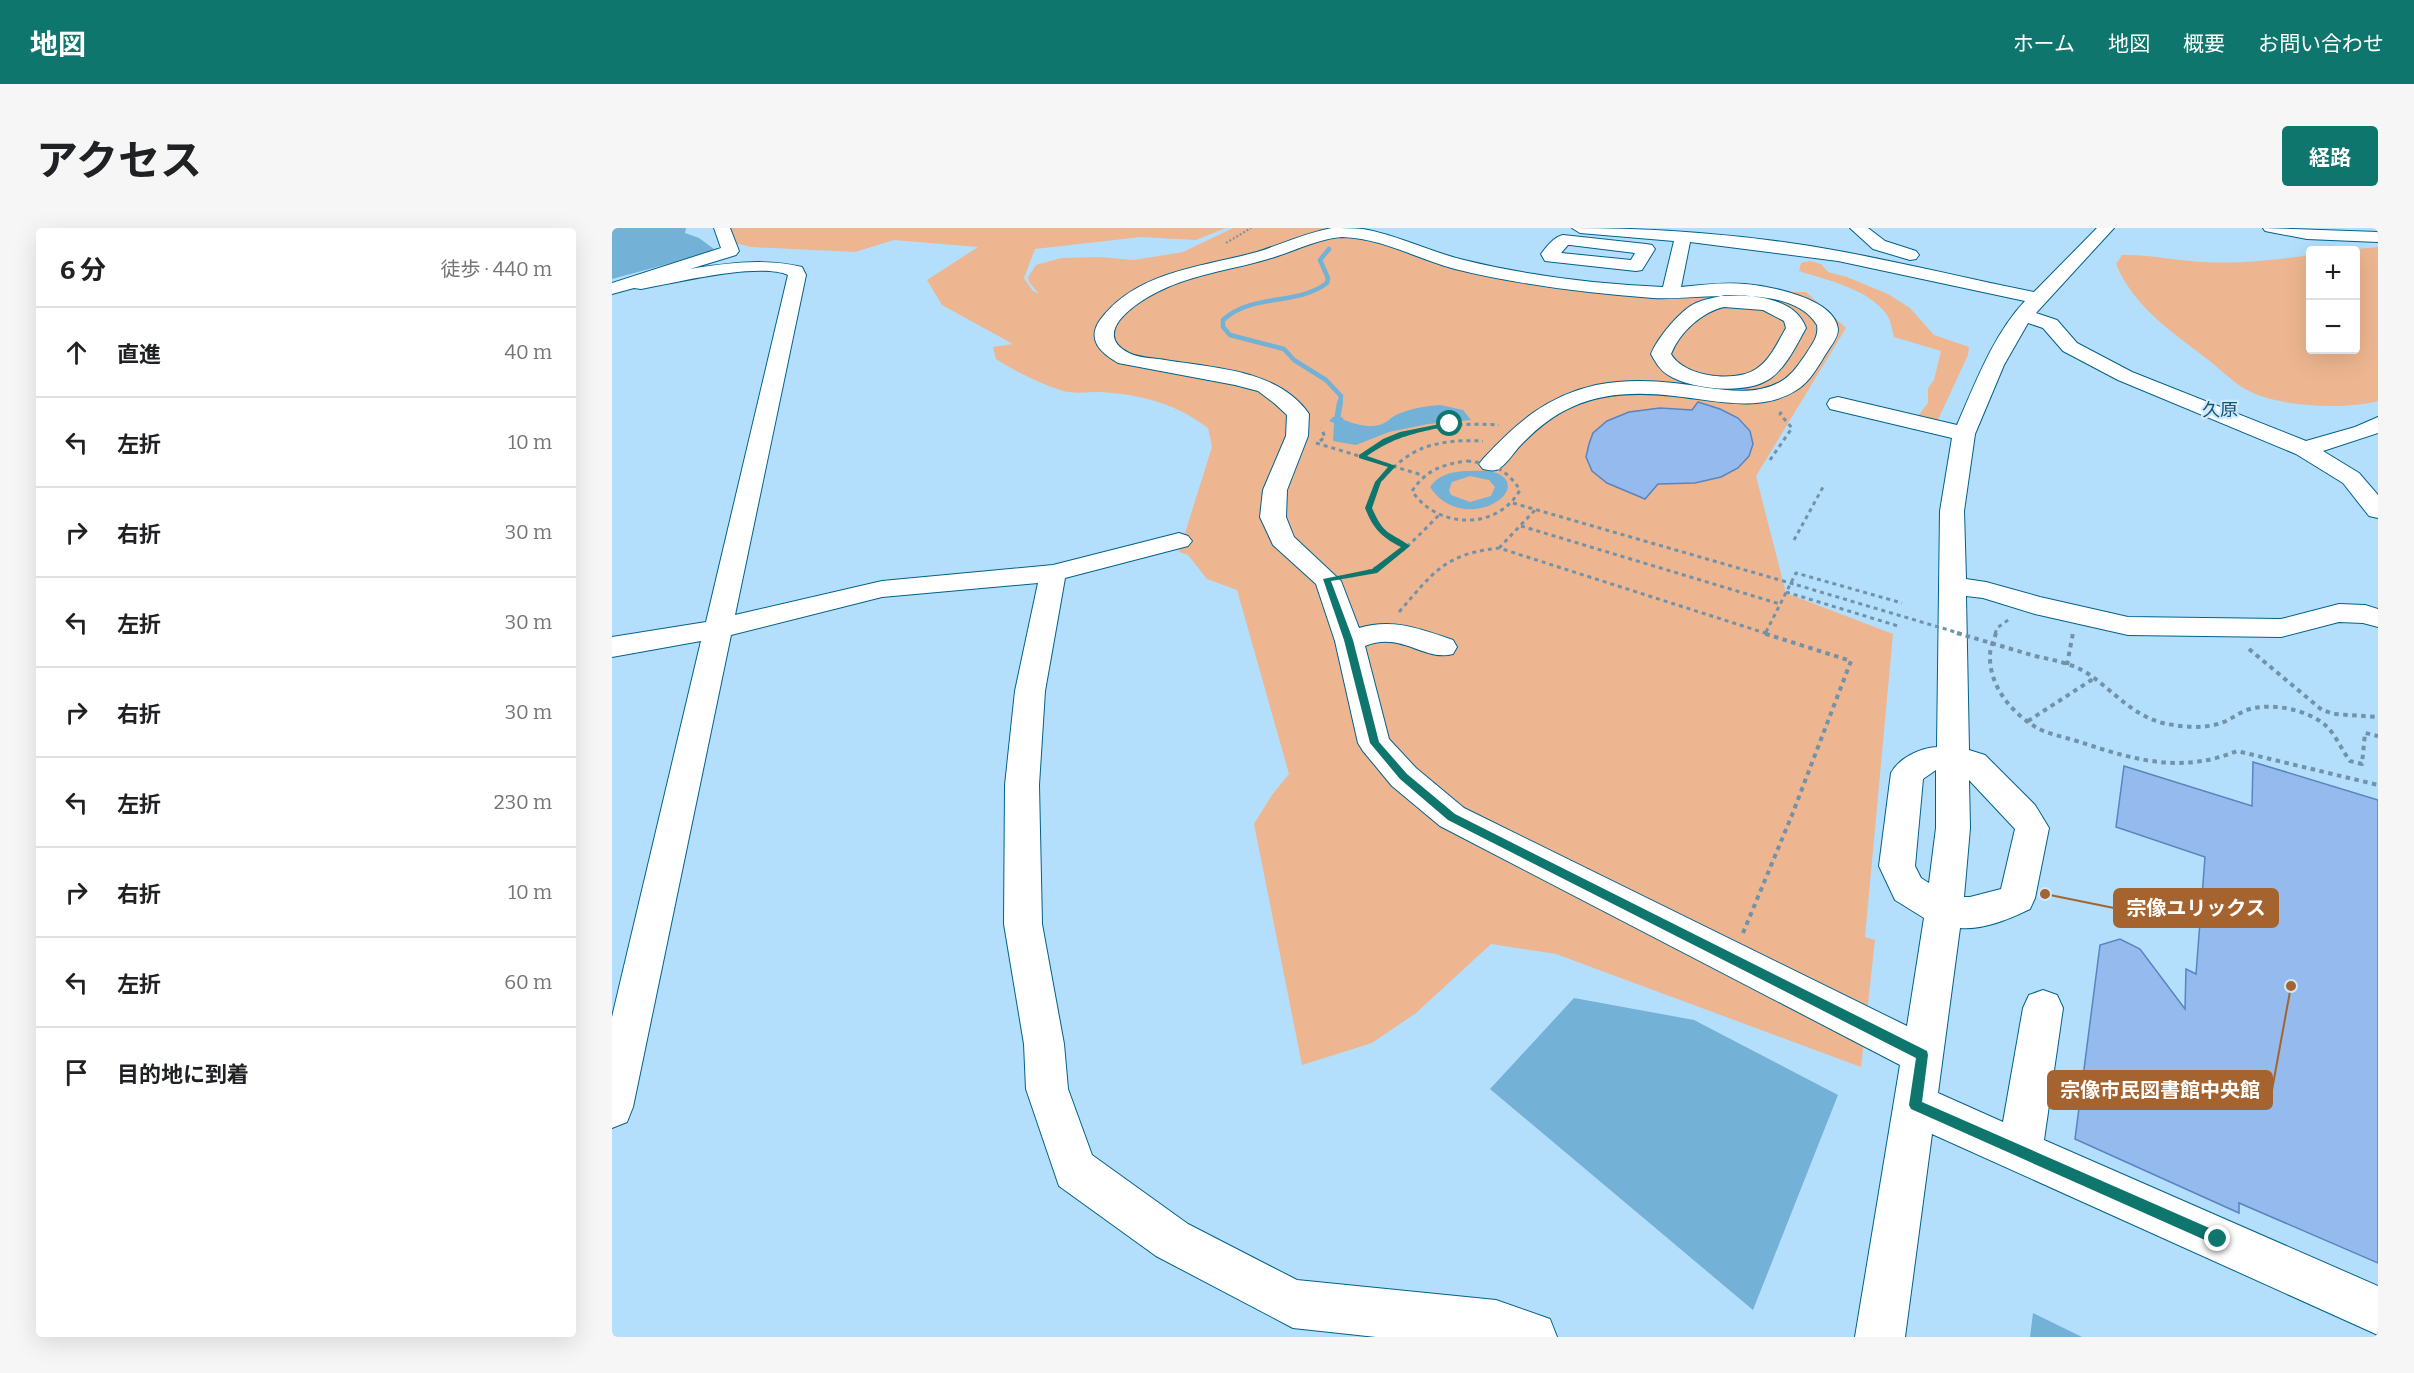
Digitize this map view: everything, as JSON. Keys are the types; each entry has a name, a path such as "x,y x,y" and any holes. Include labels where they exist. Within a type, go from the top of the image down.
{"street":[{"path":"612,289 730,251 723,228"},
{"path":"1385,238 1407,228"},
{"path":"1580,228 1649,242 1683,238 1721,240 1838,256 2040,299"},
{"path":"1858,228 1878,245 1961,269 2006,285 2002,290"},
{"path":"1880,1337 1944,911 1953,828 1952,511 1964,434 1994,365 2024,315 2106,228"},
{"path":"2271,228 2307,234 2378,237"},
{"path":"1491,464 1524,429 1548,409 1588,393 1659,388 1751,397 1779,390 1799,378 1828,334 1827,324 1820,315 1792,299 1767,293 1736,289 1671,293 1567,286 1508,276 1432,257 1385,238 1358,233 1309,237 1264,255 1165,282 1129,301 1103,328 1102,337 1107,345 1113,352 1125,359 1238,379 1265,387 1282,398 1298,414 1297,436 1275,490 1273,517 1282,540 1327,579 1349,640 1374,743 1404,777 1452,817 1922,1055"},
{"path":"1671,293 1683,238"},
{"path":"612,283 699,259 712,258"},
{"path":"612,1107 797,275 796,271 791,269 767,267 641,284 635,282"},
{"path":"1724,301 1745,301 1779,309 1793,319 1796,328 1793,333 1768,369 1746,381 1726,383 1690,377 1669,367 1661,354 1665,344 1695,311 1724,301"},
{"path":"2024,315 2050,324 2070,347 2125,376 2304,449 2351,478 2378,512"},
{"path":"1838,404 1964,434"},
{"path":"2304,449 2363,432 2378,424"},
{"path":"612,647 717,629 882,589 1053,573 1179,541"},
{"path":"1053,573 1030,691 1022,786 1023,924 1044,1044 1047,1089 1075,1170 1172,1240 1293,1304 1496,1325 1532,1337"},
{"path":"1951,586 1986,590 2042,607 2128,626 2281,628 2339,613 2365,614 2378,618"},
{"path":"1349,640 1370,632 1388,630 1443,646"},
{"path":"1954,757 1974,764 2023,814 2032,828 2018,898 2000,906 1970,913 1944,911 1908,889 1897,867 1907,773 1930,759 1954,757"},
{"path":"2020,1151 2043,1008"},
{"path":"1916,1105 2378,1311"}],"path":[{"path":"1226,243 1251,228"},
{"path":"1770,460 1792,428 1780,414 1797,394 1790,384"},
{"path":"1361,456 1386,440 1427,427 1475,423 1524,429"},
{"path":"1317,443 1325,437 1318,425"},
{"path":"1297,436 1422,475"},
{"path":"1406,546 1389,538 1377,526 1369,508 1378,482 1392,466 1424,448 1452,442 1468,440 1507,446"},
{"path":"1467,461 1491,464 1511,473 1520,490 1513,503 1500,513 1485,518 1461,520 1439,515 1420,504 1412,491 1422,475 1445,464 1467,461"},
{"path":"1794,540 1822,487"},
{"path":"1513,503 2075,667 2134,711 2157,722 2179,726 2222,723 2248,709 2263,706 2307,715 2323,724 2350,761 2362,764 2366,756 2362,739 2365,733 2378,736"},
{"path":"1499,548 1536,509"},
{"path":"1327,579 1375,572 1439,515"},
{"path":"1521,526 1780,604"},
{"path":"1397,615 1445,561 1458,554 1499,548 1851,661 1792,815 1733,959"},
{"path":"1766,632 1796,573 1902,603"},
{"path":"1786,592 1898,626"},
{"path":"2042,607 2013,616 1997,628 1990,655 1997,688 2011,708 2035,727 2142,760 2184,764 2215,760 2238,751 2378,785"},
{"path":"2067,665 2077,614"},
{"path":"2231,627 2251,652 2322,710 2334,714 2378,717"},
{"path":"2028,721 2093,679"}],"shaded area":[{"path":"728,228 1226,228 1196,240 1141,237 1035,249 1024,278 1033,291 1039,294 1029,282 1028,277 1036,265 1061,258 1099,257 1134,260 1183,252 1233,228 1351,228 1497,277 1639,291 1806,292 1846,328 1756,476 1786,593 1893,634 1865,937 1875,940 1861,1067 1556,954 1491,944 1416,1013 1372,1043 1302,1065 1254,824 1272,795 1289,774 1237,590 1207,579 1188,555 1179,552 1212,447 1208,428 1184,413 1144,398 1115,393 1063,391 1029,377 996,359 993,347 1013,344 942,305 927,280 978,247 894,240 855,252 751,247 735,243"},
{"path":"2378,247 2378,401 2348,405 2293,403 2260,396 2242,387 2144,307 2133,294 2116,264 2122,255 2218,262 2258,261 2306,255 2306,354 2360,354 2360,249"},
{"path":"1810,261 1821,264 1828,272 1847,277 1888,294 1910,308 1934,335 1969,347 1968,355 1937,422 1918,416 1928,403 1928,388 1934,380 1941,351 1894,337 1887,315 1870,298 1834,282 1799,271 1801,263"}],"water":[{"path":"612,228 686,228 685,233 699,238 714,249 701,255 612,279"},
{"path":"1440,405 1463,410 1471,420 1428,424 1389,432 1356,445 1333,441 1334,423 1329,421 1333,417 1342,417 1353,423 1373,426 1384,423 1408,410"},
{"path":"1460,471 1494,472 1502,476 1508,484 1506,492 1499,500 1487,506 1473,509 1458,508 1443,501 1430,487 1441,477","holes":["1470,476 1489,480 1495,487 1491,496 1470,502 1451,495 1449,490 1452,482"]},
{"path":"1574,998 1694,1020 1838,1095 1753,1310 1490,1089"},
{"path":"2033,1313 2082,1337 2030,1337"}],"building":[{"path":"1698,402 1738,418 1750,431 1753,444 1749,456 1738,468 1721,477 1695,483 1658,484 1645,499 1607,483 1592,471 1586,457 1589,444 1593,433 1607,421 1629,412 1660,408 1692,410"},
{"path":"2253,762 2378,800 2378,1263 2239,1203 2239,1213 2075,1139 2100,945 2120,939 2140,949 2185,1009 2186,969 2196,974 2205,857 2116,827 2124,766 2252,806"}],"waterway":[{"path":"1329,249 1320,260 1328,278 1327,283 1302,295 1247,306 1223,320 1223,327 1230,335 1284,349 1294,360 1326,380 1341,396 1340,404"},
{"path":"1337,420 1340,402"}],"place":[{"name":"宗像ユリックス","path":"2045,894"},
{"name":"宗像市民図書館中央館","path":"2291,986"}],"district":[{"name":"久原","path":"2220,410"}],"route":[{"path":"1450,424 1402,434 1386,440 1361,456 1392,466 1378,482 1369,508 1377,526 1389,538 1406,546 1375,572 1327,579 1349,640 1374,743 1404,777 1452,817 1922,1055 1916,1105 2218,1239"}]}
